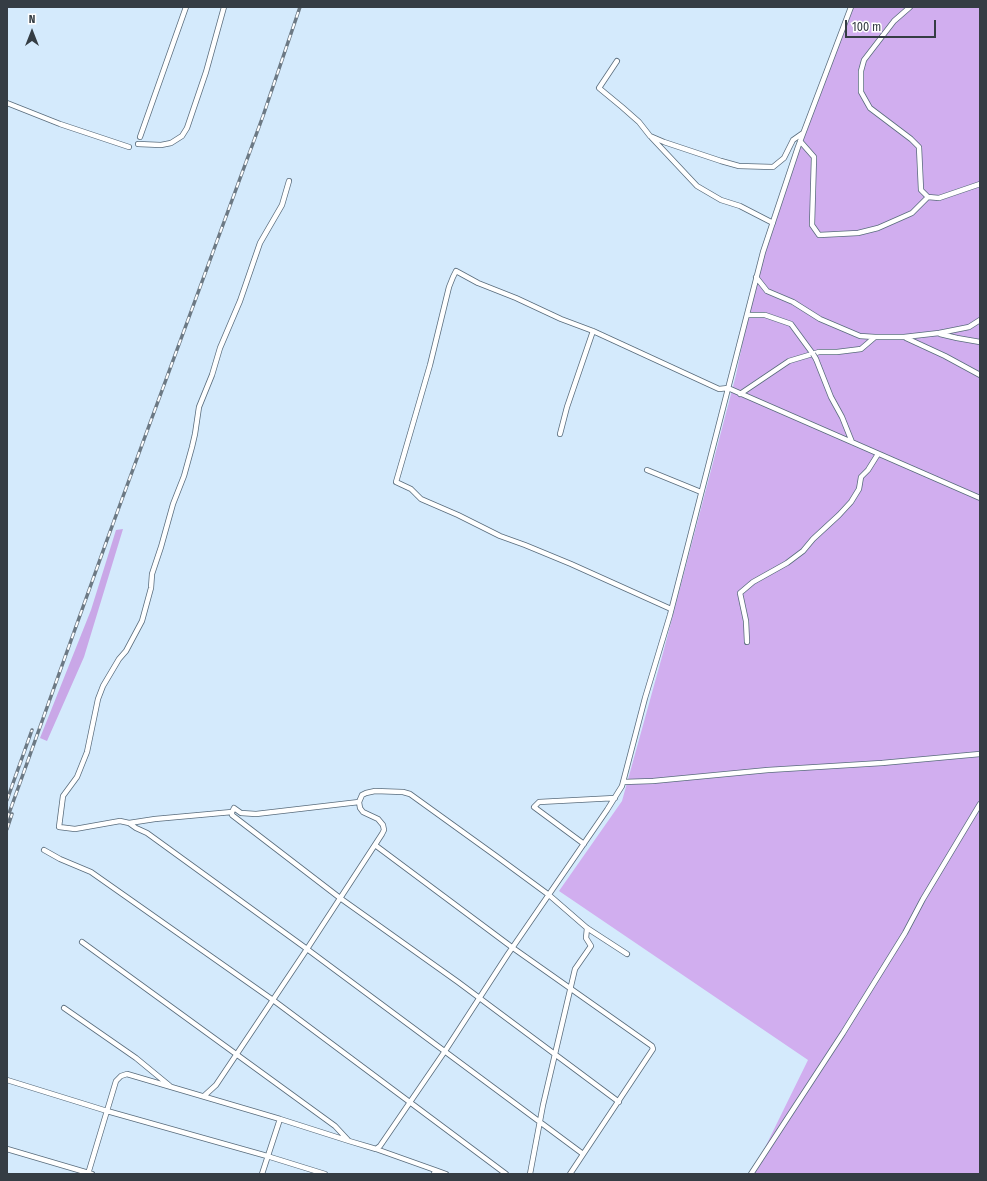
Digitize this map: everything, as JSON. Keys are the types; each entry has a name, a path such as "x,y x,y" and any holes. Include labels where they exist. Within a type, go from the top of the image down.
{"street":[{"path":"140,137 186,7"},
{"path":"138,144 161,145 171,143 182,136 187,128 206,72 224,7"},
{"path":"376,1148 380,1146 411,1102 615,798 623,782 671,609 763,252 800,141 851,7"},
{"path":"910,7 894,21 864,60 861,71 861,92 870,108 911,138 920,147 921,190 928,197 939,198 980,184"},
{"path":"617,61 599,88 639,122 676,166 697,186 721,200 740,206 773,223"},
{"path":"7,103 60,124 129,147"},
{"path":"650,136 739,166 773,167 784,158 793,140 804,132"},
{"path":"800,141 814,157 812,225 819,235 858,232 878,228 912,213 928,197"},
{"path":"289,181 282,205 260,243 240,301 220,348 212,375 199,407 195,434 184,476 173,504 152,574 151,588 142,621 126,651 119,659 103,686 98,699 86,752 77,777 63,796 59,827 75,829 120,821 129,823 232,812 234,808 241,813 256,814 359,802"},
{"path":"671,609 525,544 500,536 458,515 421,499 411,490 396,482 430,365 449,287 456,272 561,319 593,331 719,389 728,388 980,498"},
{"path":"756,277 767,291 793,302 820,319 860,336 904,337 939,333 969,327 980,320"},
{"path":"747,315 765,315 791,324 816,359 831,397 852,442"},
{"path":"560,434 567,407 593,331"},
{"path":"939,333 980,342"},
{"path":"740,394 789,361 819,352 837,352 861,349 875,337"},
{"path":"904,337 945,356 980,376"},
{"path":"747,642 746,621 740,593 752,582 787,563 802,551 839,515 851,502 859,489 861,476 868,470 878,454"},
{"path":"647,470 701,492"},
{"path":"623,782 653,781 768,770 882,763 980,754"},
{"path":"204,1096 216,1085 382,834 384,830 383,825 378,818 363,812 360,808 359,802 362,795 366,793 375,791 403,792 410,794 496,856 588,928 627,954"},
{"path":"584,844 534,807 539,802 615,798"},
{"path":"751,1174 847,1027 905,933 923,898 980,804"},
{"path":"232,812 234,818 340,898 619,1102"},
{"path":"129,823 147,833 307,949 583,1154"},
{"path":"375,845 513,948 652,1046 653,1049 570,1174"},
{"path":"44,850 60,859 91,872 272,1000 506,1174"},
{"path":"530,1174 540,1122 575,969 591,946 586,938 588,928"},
{"path":"82,942 334,1126 349,1141"},
{"path":"64,1008 136,1058 171,1087"},
{"path":"7,1148 90,1174 116,1081 121,1076 127,1074 376,1148 435,1172 446,1174"},
{"path":"7,1080 107,1111 268,1156 324,1174"},
{"path":"262,1174 280,1119"}],"shaded area":[{"path":"849,7 980,7 980,1174 752,1174 808,1060 559,891 622,801 663,653 736,375 756,277 792,168"},
{"path":"123,529 84,657 47,741 40,738 91,610 116,530"}],"railway":[{"path":"7,819 107,540 263,116 300,7"},
{"path":"7,800 32,730"},
{"path":"7,829 12,814"}]}
